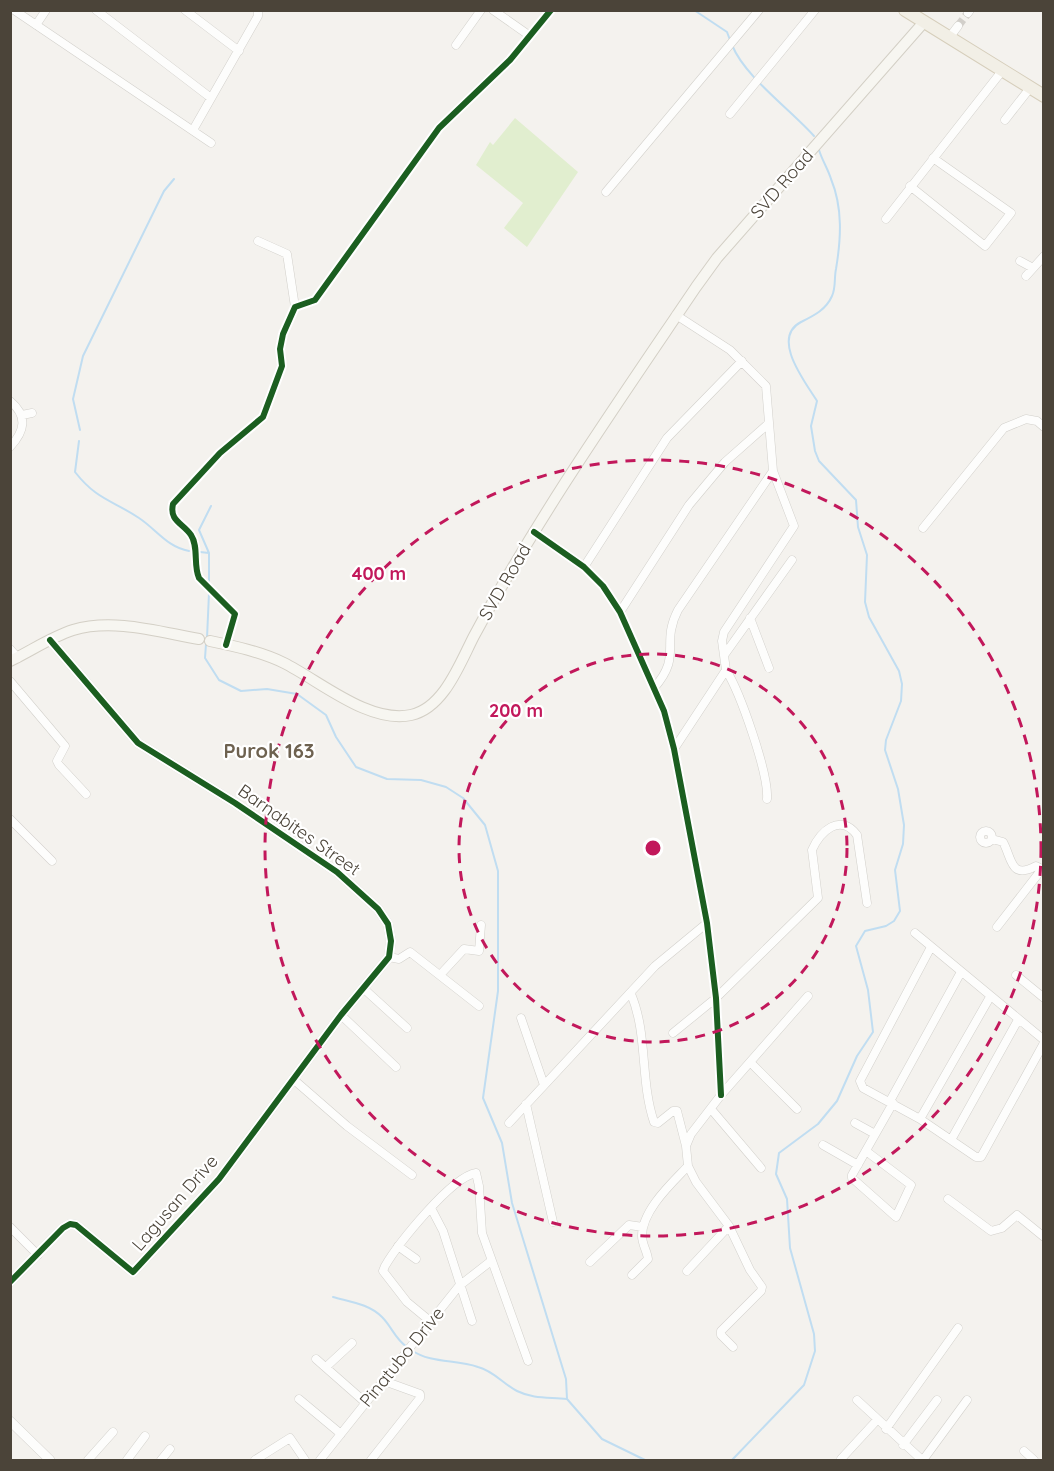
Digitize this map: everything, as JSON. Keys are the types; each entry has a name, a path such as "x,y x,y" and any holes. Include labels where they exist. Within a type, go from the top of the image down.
{"main road":[{"path":"904,10 921,17 950,38 1044,96"},
{"name":"SVD Road","path":"13,656 90,626 143,628 226,645 283,663 384,717 412,715 430,707 452,679 500,588 534,532 676,315 717,258 921,17"}],"street":[{"path":"14,10 211,143"},
{"path":"36,25 46,10"},
{"path":"96,10 211,98"},
{"path":"185,10 239,51"},
{"path":"193,130 258,16 258,10"},
{"path":"456,45 481,10"},
{"path":"494,10 530,36"},
{"path":"295,307 315,300 439,128 478,93 551,10"},
{"path":"606,192 759,10"},
{"path":"730,114 815,10"},
{"path":"950,38 958,26"},
{"path":"886,219 1002,71"},
{"path":"1005,120 1030,88"},
{"path":"910,186 985,246 1011,213 933,158"},
{"path":"226,645 235,614 199,578 191,535 171,513 173,504 220,453 263,417 282,366 280,349 283,334 295,307 290,263 287,254 258,241"},
{"path":"1026,276 1044,256"},
{"path":"1020,261 1033,268"},
{"path":"676,315 730,350 766,386 773,471 794,526 724,632 722,641 726,670 744,713 766,782 766,799"},
{"path":"584,567 667,438 742,362"},
{"path":"10,401 19,409 24,423 21,435 10,447"},
{"path":"22,415 32,413"},
{"path":"923,528 1004,428 1026,419 1037,421 1044,427"},
{"path":"620,612 688,505 724,462 768,424"},
{"path":"654,688 670,665 669,632 678,610 773,471"},
{"path":"534,532 584,567 603,586 620,612 664,711 674,749 706,923 716,998 721,1095"},
{"path":"724,654 792,560"},
{"path":"750,618 769,668"},
{"name":"Barnabites Street","path":"50,640 129,734 148,752 243,809 329,867 364,894 388,924 391,941 388,957"},
{"path":"674,749 726,670"},
{"path":"10,681 65,746 57,761 58,765 86,794"},
{"path":"10,819 52,861"},
{"path":"673,1033 716,998 818,898 812,850 826,829 836,824 847,826 857,835 867,903"},
{"path":"992,839 1003,842 1009,861 1016,869 1023,871 1036,866 1043,869 997,927"},
{"path":"509,1123 655,966 706,923"},
{"path":"440,975 464,949 479,951 481,925"},
{"path":"915,933 1044,1041 984,1154 976,1157 920,1119 863,1088 860,1081 931,947"},
{"path":"412,1175 347,1126 293,1079 388,957 399,959 410,952 479,1006"},
{"path":"866,1151 911,1185 898,1216 894,1218 855,1182 852,1175 961,972"},
{"path":"1016,975 1044,998"},
{"path":"363,988 407,1028"},
{"path":"631,994 654,1122 658,1123 673,1111 677,1111 686,1146 688,1166 704,1195 729,1226 750,1270 762,1287 761,1291 721,1331 721,1335 733,1347"},
{"path":"686,1146 691,1134 721,1095 808,996"},
{"path":"920,1119 990,997"},
{"path":"341,1015 396,1066"},
{"path":"521,1018 544,1085"},
{"path":"951,1140 1018,1020"},
{"path":"750,1062 797,1109"},
{"name":"Lagusan Drive","path":"10,1282 63,1227 70,1224 76,1225 133,1272 219,1179 293,1079"},
{"path":"526,1104 553,1222"},
{"path":"711,1109 761,1168"},
{"path":"855,1123 875,1134"},
{"path":"823,1145 858,1165"},
{"path":"632,1275 648,1259 641,1239 643,1227 663,1194 688,1166"},
{"path":"430,1321 407,1302 383,1271 399,1246 431,1208 462,1180 476,1173 479,1186 480,1222 491,1261 528,1361"},
{"path":"948,1199 991,1232 1002,1228 1017,1215 1044,1238"},
{"path":"431,1208 442,1231 472,1321"},
{"path":"590,1262 628,1225 643,1227"},
{"path":"687,1271 729,1226"},
{"path":"10,1227 38,1255"},
{"path":"399,1246 416,1259"},
{"name":"Pinatubo Drive","path":"320,1461 459,1286 491,1261"},
{"path":"886,1429 958,1328"},
{"path":"326,1367 352,1343"},
{"path":"316,1359 366,1403"},
{"path":"371,1461 420,1398 420,1394 412,1390 384,1381"},
{"path":"299,1399 341,1434"},
{"path":"857,1400 922,1461 967,1400"},
{"path":"903,1445 937,1400"},
{"path":"841,1459 877,1420"},
{"path":"10,1421 50,1461"},
{"path":"88,1461 113,1432"},
{"path":"127,1461 145,1436"},
{"path":"255,1461 290,1438 305,1461"},
{"path":"161,1461 170,1449"},
{"path":"1024,1451 1034,1461"}],"green space":[{"path":"515,118 578,172 527,247 504,228 523,203 476,165 490,142 493,145"}],"waterway":[{"path":"694,10 727,32 730,40"},
{"path":"732,45 738,57 757,81 814,136"},
{"path":"732,1460 804,1385 815,1351 814,1334 790,1248 787,1199 776,1174 779,1153 818,1124 837,1101 857,1056 873,1032 868,990 856,946 865,931 886,926 894,921 900,911 895,870 903,844 904,825 898,789 885,750 886,740 901,701 902,684 899,671 869,617 865,602 867,555 858,527 856,500 819,461 811,426 817,401 793,361 790,349 789,339 792,329 823,309 834,290 840,235 838,201 819,150"},
{"path":"80,430 73,399 83,356 164,191 174,179"},
{"path":"79,441 75,472 83,481 98,494 139,518 174,546 189,551"},
{"path":"209,583 209,553 199,530 211,506"},
{"path":"200,552 209,553"},
{"path":"207,638 209,593"},
{"path":"206,644 205,658 219,680 241,691 267,689 297,694 326,715 336,737 356,767 387,779 421,780 446,787 463,798 485,825 498,871 498,991 483,1098 502,1143 512,1203 566,1379 567,1399 602,1439 645,1460"},
{"path":"333,1297 359,1304 377,1313 407,1347"},
{"path":"411,1350 427,1357 484,1369 523,1394 567,1399"}],"tunnel":[{"path":"958,26 968,13"}],"cycle path":[{"path":"226,645 235,614 199,578 193,540 188,531 175,518 172,510 173,504 220,453 263,417 282,366 280,349 283,334 295,307 315,300 439,128 510,60 551,10"},
{"path":"534,532 584,567 603,586 620,612 664,711 674,749 707,923 716,998 721,1095"},
{"path":"10,1282 63,1228 70,1224 76,1225 133,1272 219,1179 341,1015 389,957 391,941 388,924 378,909 337,872 235,803 138,743 50,640"}],"district":[{"name":"Purok 163","path":"269,751"}]}
